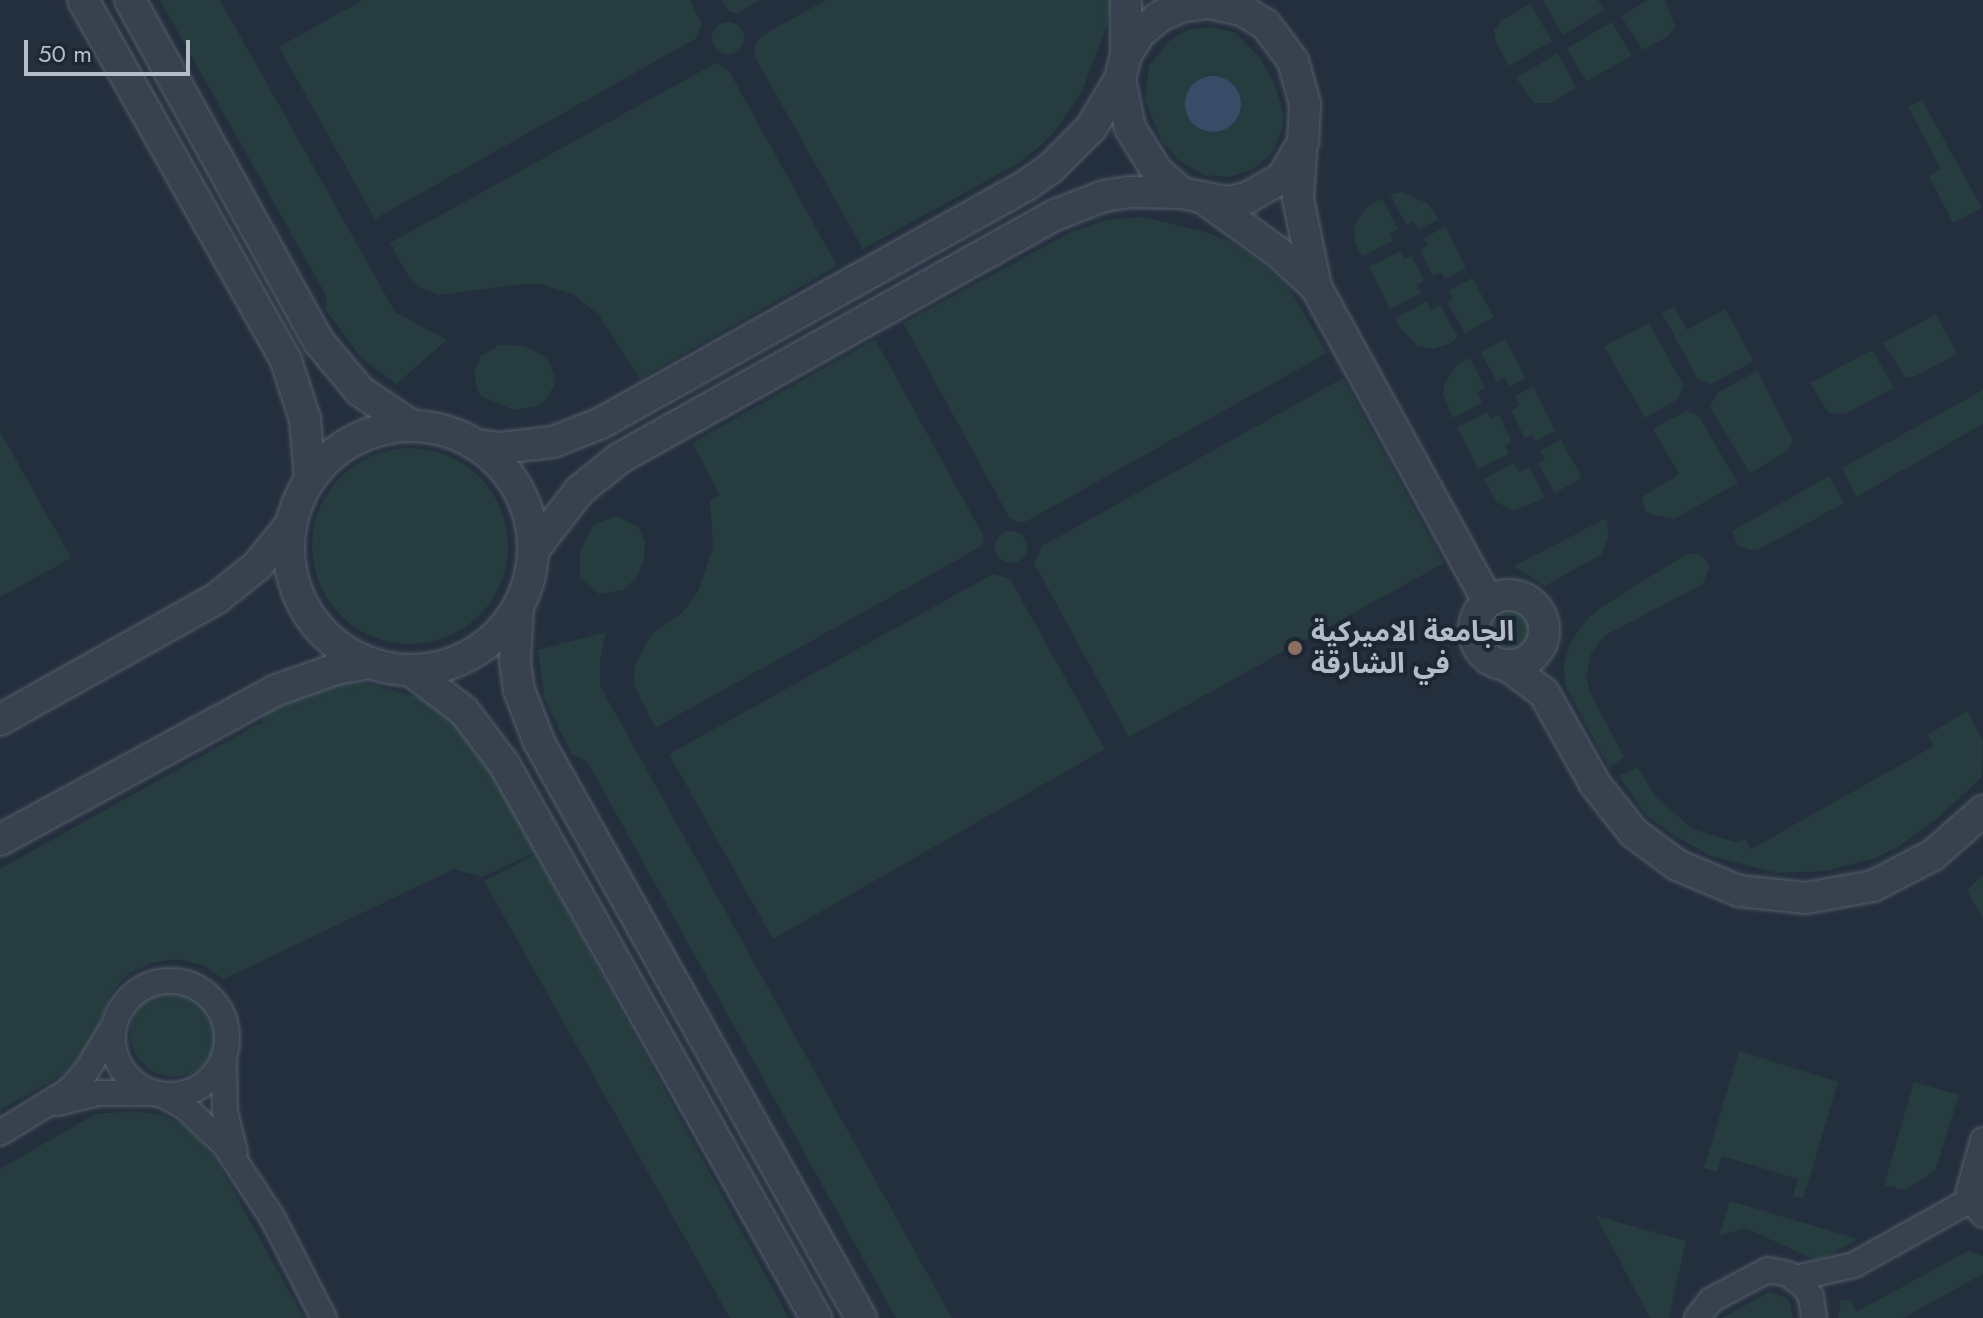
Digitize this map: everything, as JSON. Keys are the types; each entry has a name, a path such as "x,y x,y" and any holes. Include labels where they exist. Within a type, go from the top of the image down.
{"street":[{"path":"83,0 286,361 305,419 310,478"},
{"path":"130,0 319,342 360,391 412,426"},
{"path":"1126,0 1123,67 1130,128 1142,151 1157,171 1279,253 1316,287"},
{"path":"476,445 501,448 553,442 601,423 1028,184 1062,159 1091,128 1140,33 1172,11 1209,3 1229,4 1266,25 1293,61 1305,104 1298,199 1316,287 1488,601"},
{"path":"535,548 580,490 620,458 1055,215 1116,194 1247,198 1266,190 1295,161 1303,142"},
{"path":"601,423 620,458"},
{"path":"412,426 445,431 476,445 497,462 514,483 526,507 535,548 530,578 518,607 491,641 467,657 439,667 410,670 369,663 337,645 305,608 289,561 291,524 298,500 310,478 330,456 355,440 382,430 412,426"},
{"path":"0,720 217,598 258,565 291,524"},
{"path":"1544,693 1508,666 1490,660 1475,641 1475,619 1488,601 1518,596 1535,606 1545,630 1539,650 1544,693 1595,784 1634,833 1677,865 1739,891 1806,898 1873,886 1933,855 1983,811"},
{"path":"518,607 515,662 519,690 539,742 861,1318"},
{"path":"1508,666 1526,662 1539,650"},
{"path":"0,840 274,691 336,669 369,663"},
{"path":"410,670 464,711 504,764 816,1318"},
{"path":"0,1133 47,1107 86,1072 126,1002 148,985 166,981 185,983 202,991 216,1004 226,1030 225,1112 239,1165"},
{"path":"113,1027 113,1048 120,1067 133,1082 206,1124 239,1165 272,1217 324,1318"},
{"path":"47,1107 98,1093 188,1093 210,1079 224,1058"},
{"path":"1796,1278 1854,1265 1979,1203 1971,1181 1983,1140"},
{"path":"1814,1313 1854,1265"},
{"path":"1697,1318 1711,1300 1758,1273 1778,1271 1796,1278 1805,1287 1814,1313"}],"green space":[{"path":"160,0 220,0 395,312 447,340 396,384 361,358 325,309 327,297"},
{"path":"363,0 690,0 702,25 695,39 375,219 279,47"},
{"path":"722,0 761,0 737,13 729,11"},
{"path":"826,0 1111,0 1108,23 1082,91 1055,131 1019,163 863,249 755,57 755,44 763,35"},
{"path":"1542,0 1598,0 1604,10 1563,35"},
{"path":"1648,0 1665,0 1675,27 1668,36 1643,50 1621,16"},
{"path":"1530,4 1552,41 1509,66 1496,43 1494,30 1503,19"},
{"path":"728,22 739,27 744,38 739,49 728,54 717,49 712,38 717,27"},
{"path":"1612,22 1632,56 1586,82 1567,48"},
{"path":"1213,27 1236,33 1260,58 1275,85 1283,112 1283,126 1274,151 1254,169 1229,177 1204,175 1179,161 1161,140 1145,100 1149,66 1168,42 1189,29"},
{"path":"1558,53 1576,88 1551,103 1534,103 1516,78"},
{"path":"716,63 729,71 837,266 640,379 599,315 573,294 540,284 524,284 438,295 421,288 408,275 390,243"},
{"path":"1922,100 1982,208 1953,223 1929,176 1941,169 1908,107"},
{"path":"1401,192 1427,203 1439,219 1418,229 1414,221 1406,225 1390,194"},
{"path":"1382,198 1398,229 1390,233 1394,240 1362,256 1355,244 1354,226 1365,209"},
{"path":"1143,217 1227,240 1263,263 1290,289 1327,353 1027,521 1017,522 1009,517 903,323 1071,232 1106,220"},
{"path":"1445,227 1466,268 1445,279 1441,273 1433,276 1420,250 1428,245 1424,238"},
{"path":"1400,251 1404,259 1412,256 1424,281 1417,285 1421,293 1390,309 1369,267"},
{"path":"1472,278 1494,317 1465,333 1447,302 1453,299 1449,291"},
{"path":"1427,301 1431,310 1440,305 1458,337 1449,344 1433,349 1417,346 1399,327 1396,318"},
{"path":"1674,307 1687,330 1725,309 1754,361 1711,384 1697,378 1662,313"},
{"path":"1936,314 1957,354 1914,377 1905,377 1883,343"},
{"path":"1649,323 1684,386 1678,399 1645,418 1604,346"},
{"path":"875,339 984,537 982,546 655,728 633,683 636,663 651,635 682,613 698,592 713,547 710,500 720,495 692,443"},
{"path":"1505,339 1526,378 1510,387 1505,378 1497,382 1481,352"},
{"path":"499,345 524,346 547,358 555,376 554,386 544,401 534,407 514,410 482,397 474,372 481,356"},
{"path":"1872,350 1894,388 1844,414 1829,413 1810,383"},
{"path":"1470,358 1485,388 1477,392 1482,403 1453,418 1443,395 1445,383 1459,363"},
{"path":"1757,371 1793,440 1787,451 1750,473 1710,407 1717,393"},
{"path":"1343,378 1444,563 1129,737 1034,563 1042,546"},
{"path":"1533,387 1555,431 1536,441 1531,435 1525,438 1511,411 1520,406 1515,396"},
{"path":"1983,390 1983,424 1856,497 1842,468"},
{"path":"1686,411 1698,415 1738,483 1674,519 1651,514 1645,510 1642,497 1679,474 1653,429"},
{"path":"1488,412 1491,419 1499,415 1512,442 1505,446 1509,454 1478,469 1457,427"},
{"path":"0,431 71,558 0,597"},
{"path":"1561,440 1582,478 1555,493 1538,463 1545,459 1540,451"},
{"path":"410,448 448,455 479,477 501,508 508,546 501,584 479,615 448,637 410,644 372,637 341,615 319,584 312,546 319,508 341,477 372,455"},
{"path":"1514,463 1519,472 1529,467 1545,498 1514,511 1496,502 1484,479"},
{"path":"1829,476 1844,503 1756,551 1738,546 1732,531"},
{"path":"617,516 638,527 645,541 644,560 636,578 623,590 599,594 580,578 580,550 594,524"},
{"path":"1607,518 1608,538 1602,554 1545,586 1513,566"},
{"path":"1011,531 1023,535 1027,547 1023,559 1011,563 999,559 995,547 999,535"},
{"path":"1696,553 1705,558 1709,567 1703,584 1606,635 1591,653 1586,676 1590,692 1624,757 1609,768 1565,685 1564,664 1570,643 1588,618 1600,608 1685,555"},
{"path":"993,574 1010,579 1105,749 773,939 669,754"},
{"path":"1508,606 1524,613 1531,629 1524,645 1508,652 1492,645 1485,629 1492,613"},
{"path":"606,632 600,659 600,686 952,1318 896,1318 587,761 572,755 544,698 538,650"},
{"path":"331,682 364,682 429,700 460,724 483,752 540,850 482,877 454,869 224,979 202,965 177,959 151,963 127,975 110,995 101,1019 101,1045 55,1079 0,1110 0,869 262,722 268,705"},
{"path":"1967,711 1983,740 1982,777 1938,818 1898,847 1875,858 1827,871 1777,873 1711,856 1646,815 1619,776 1637,767 1655,796 1692,829 1735,842 1745,839 1751,849 1934,746 1928,735"},
{"path":"536,854 789,1318 730,1318 484,881"},
{"path":"1983,875 1983,919 1967,890"},
{"path":"174,989 199,996 211,1008 218,1033 211,1058 199,1070 174,1077 149,1070 137,1058 130,1033 137,1008 149,996"},
{"path":"1739,1051 1838,1082 1803,1199 1793,1196 1798,1179 1722,1156 1717,1172 1704,1168"},
{"path":"1914,1082 1959,1095 1935,1171 1905,1190 1884,1185"},
{"path":"132,1111 164,1115 191,1129 216,1159 304,1318 0,1318 0,1169 95,1114"},
{"path":"1730,1201 1858,1239 1824,1258 1813,1259 1746,1228 1719,1236"},
{"path":"1596,1216 1686,1241 1669,1318 1650,1318"},
{"path":"1968,1251 1983,1256 1983,1274 1903,1318 1838,1318 1841,1300 1852,1301 1856,1312"},
{"path":"1769,1292 1789,1299 1793,1318 1722,1318"}],"water":[{"path":"1213,76 1233,84 1241,104 1233,124 1213,132 1193,124 1185,104 1193,84"}],"place":[{"name":"الجامعة الاميركية في الشارقة","path":"1295,648"}]}
